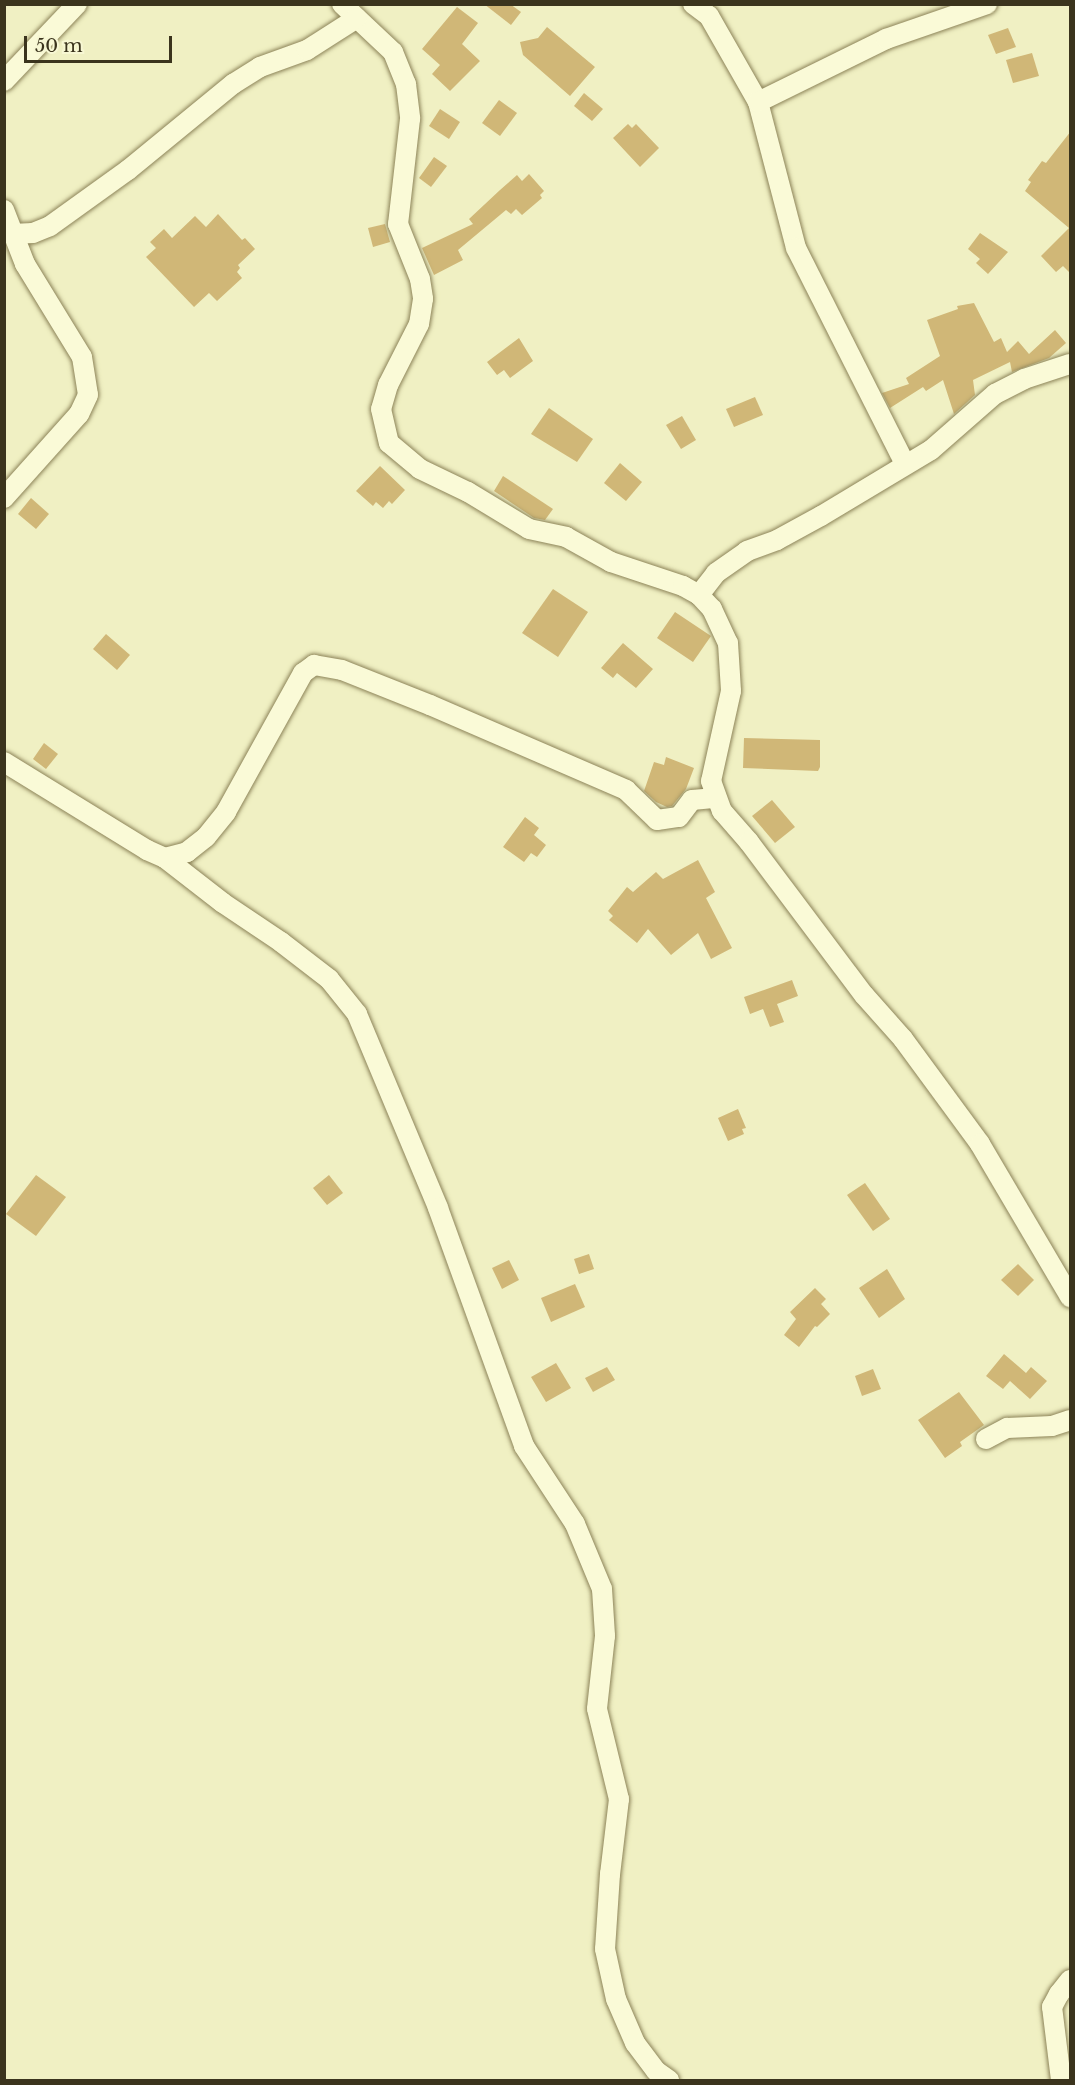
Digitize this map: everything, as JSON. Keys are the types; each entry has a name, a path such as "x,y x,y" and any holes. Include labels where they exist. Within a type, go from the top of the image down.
{"street":[{"path":"4,81 77,4"},
{"path":"342,4 393,52 406,84 410,119 398,224 420,279 423,299 419,324 388,385 381,409 389,443 420,469 468,492 529,530 566,537 611,562 683,586 699,595 712,609 728,643 731,691 711,781 722,811 771,871 830,952 903,1039 980,1144 1071,1297"},
{"path":"693,4 709,16 758,102 796,248 905,464"},
{"path":"758,102 886,39 987,4"},
{"path":"12,234 33,233 50,226 136,163 233,84 260,68 307,51 357,18"},
{"path":"4,210 25,264 82,357 87,395 79,414 4,498"},
{"path":"699,595 716,573 747,551 777,540 821,516 931,450 995,394 1023,379 1071,364"},
{"path":"165,858 188,852 206,837 226,812 303,673 314,665 342,670 430,705 627,790 657,819 679,817 692,800 716,798"},
{"path":"4,762 147,850 165,858 329,979 357,1014 438,1208 524,1446 574,1524 602,1589 604,1636 597,1709 619,1799 604,1949 616,1999 635,2043 656,2071 669,2080"},
{"path":"986,1439 1007,1428 1052,1425 1071,1420"},
{"path":"1061,2080 1052,2007 1071,1980"}],"building":[{"path":"484,4 510,4 521,12 511,25"},
{"path":"457,7 478,23 462,44 480,61 450,91 432,74 440,65 422,49"},
{"path":"547,27 595,67 570,96 523,55 520,42 538,38"},
{"path":"1008,28 1016,47 996,54 988,35"},
{"path":"1032,53 1039,76 1013,83 1006,60"},
{"path":"584,93 603,109 592,121 574,106"},
{"path":"499,100 517,113 500,136 482,123"},
{"path":"440,109 460,122 449,139 429,126"},
{"path":"628,124 632,128 636,124 659,148 640,167 613,138"},
{"path":"1071,131 1071,274 1063,266 1056,272 1041,256 1069,228 1025,191 1031,182 1028,180 1042,161 1046,163"},
{"path":"434,157 447,166 431,187 419,178"},
{"path":"529,174 544,191 540,195 542,198 522,215 516,209 511,214 506,210 458,250 463,260 434,275 422,248 473,224 469,219 500,190 517,175 522,181"},
{"path":"218,214 242,240 245,238 255,249 238,265 240,268 237,272 242,278 217,301 209,293 194,307 146,257 156,248 150,242 164,229 172,238 195,216 206,227"},
{"path":"385,224 390,242 373,247 368,228"},
{"path":"980,233 1008,252 988,274 976,263 980,259 968,249"},
{"path":"974,303 994,342 1001,338 1007,352 1018,341 1029,354 1055,330 1066,343 1049,358 1012,372 1010,362 973,380 975,395 954,414 943,380 926,391 923,387 890,408 882,393 909,384 906,378 940,356 927,320 958,309 957,306"},
{"path":"519,338 533,361 510,378 504,370 497,375 487,362"},
{"path":"755,397 763,415 734,427 726,409"},
{"path":"549,408 593,439 577,462 531,434"},
{"path":"682,416 696,440 681,449 666,425"},
{"path":"620,463 642,482 626,501 604,483"},
{"path":"380,466 405,490 392,504 389,501 383,508 376,502 373,506 356,491"},
{"path":"503,476 553,509 545,520 534,518 494,491"},
{"path":"31,498 49,514 36,529 18,514"},
{"path":"553,589 588,612 558,657 522,633"},
{"path":"675,612 711,636 693,662 657,638"},
{"path":"106,634 130,655 117,670 93,649"},
{"path":"623,643 653,669 636,688 617,673 613,678 601,668"},
{"path":"744,738 820,740 820,767 818,771 743,768"},
{"path":"44,743 58,754 46,769 33,759"},
{"path":"666,757 694,768 686,789 672,806 667,807 656,802 644,791 654,762 664,765"},
{"path":"772,800 795,827 775,843 752,816"},
{"path":"525,817 539,828 534,835 546,845 537,857 531,853 524,862 503,847"},
{"path":"698,860 715,892 706,898 732,948 711,959 698,933 671,955 648,929 637,943 609,920 613,916 608,911 627,887 633,892 656,872 663,879"},
{"path":"792,980 798,996 777,1004 784,1022 770,1027 763,1009 750,1014 744,997"},
{"path":"738,1109 746,1128 742,1129 744,1134 728,1141 718,1118"},
{"path":"36,1175 66,1197 36,1236 6,1214"},
{"path":"329,1175 343,1193 327,1205 313,1188"},
{"path":"865,1183 890,1219 873,1231 847,1195"},
{"path":"589,1254 594,1269 579,1274 574,1259"},
{"path":"509,1260 519,1280 502,1289 492,1268"},
{"path":"1018,1264 1034,1280 1018,1296 1001,1280"},
{"path":"887,1269 905,1299 879,1318 859,1288"},
{"path":"575,1284 585,1307 551,1322 541,1298"},
{"path":"815,1288 826,1299 821,1304 830,1314 817,1327 815,1326 799,1347 784,1335 796,1319 790,1312"},
{"path":"1004,1354 1026,1373 1031,1367 1047,1381 1030,1399 1010,1381 1003,1389 986,1376"},
{"path":"556,1363 571,1388 546,1402 531,1377"},
{"path":"607,1367 615,1380 593,1392 585,1378"},
{"path":"873,1369 881,1389 862,1396 855,1376"},
{"path":"959,1392 984,1425 960,1442 962,1446 945,1458 918,1420"}]}
